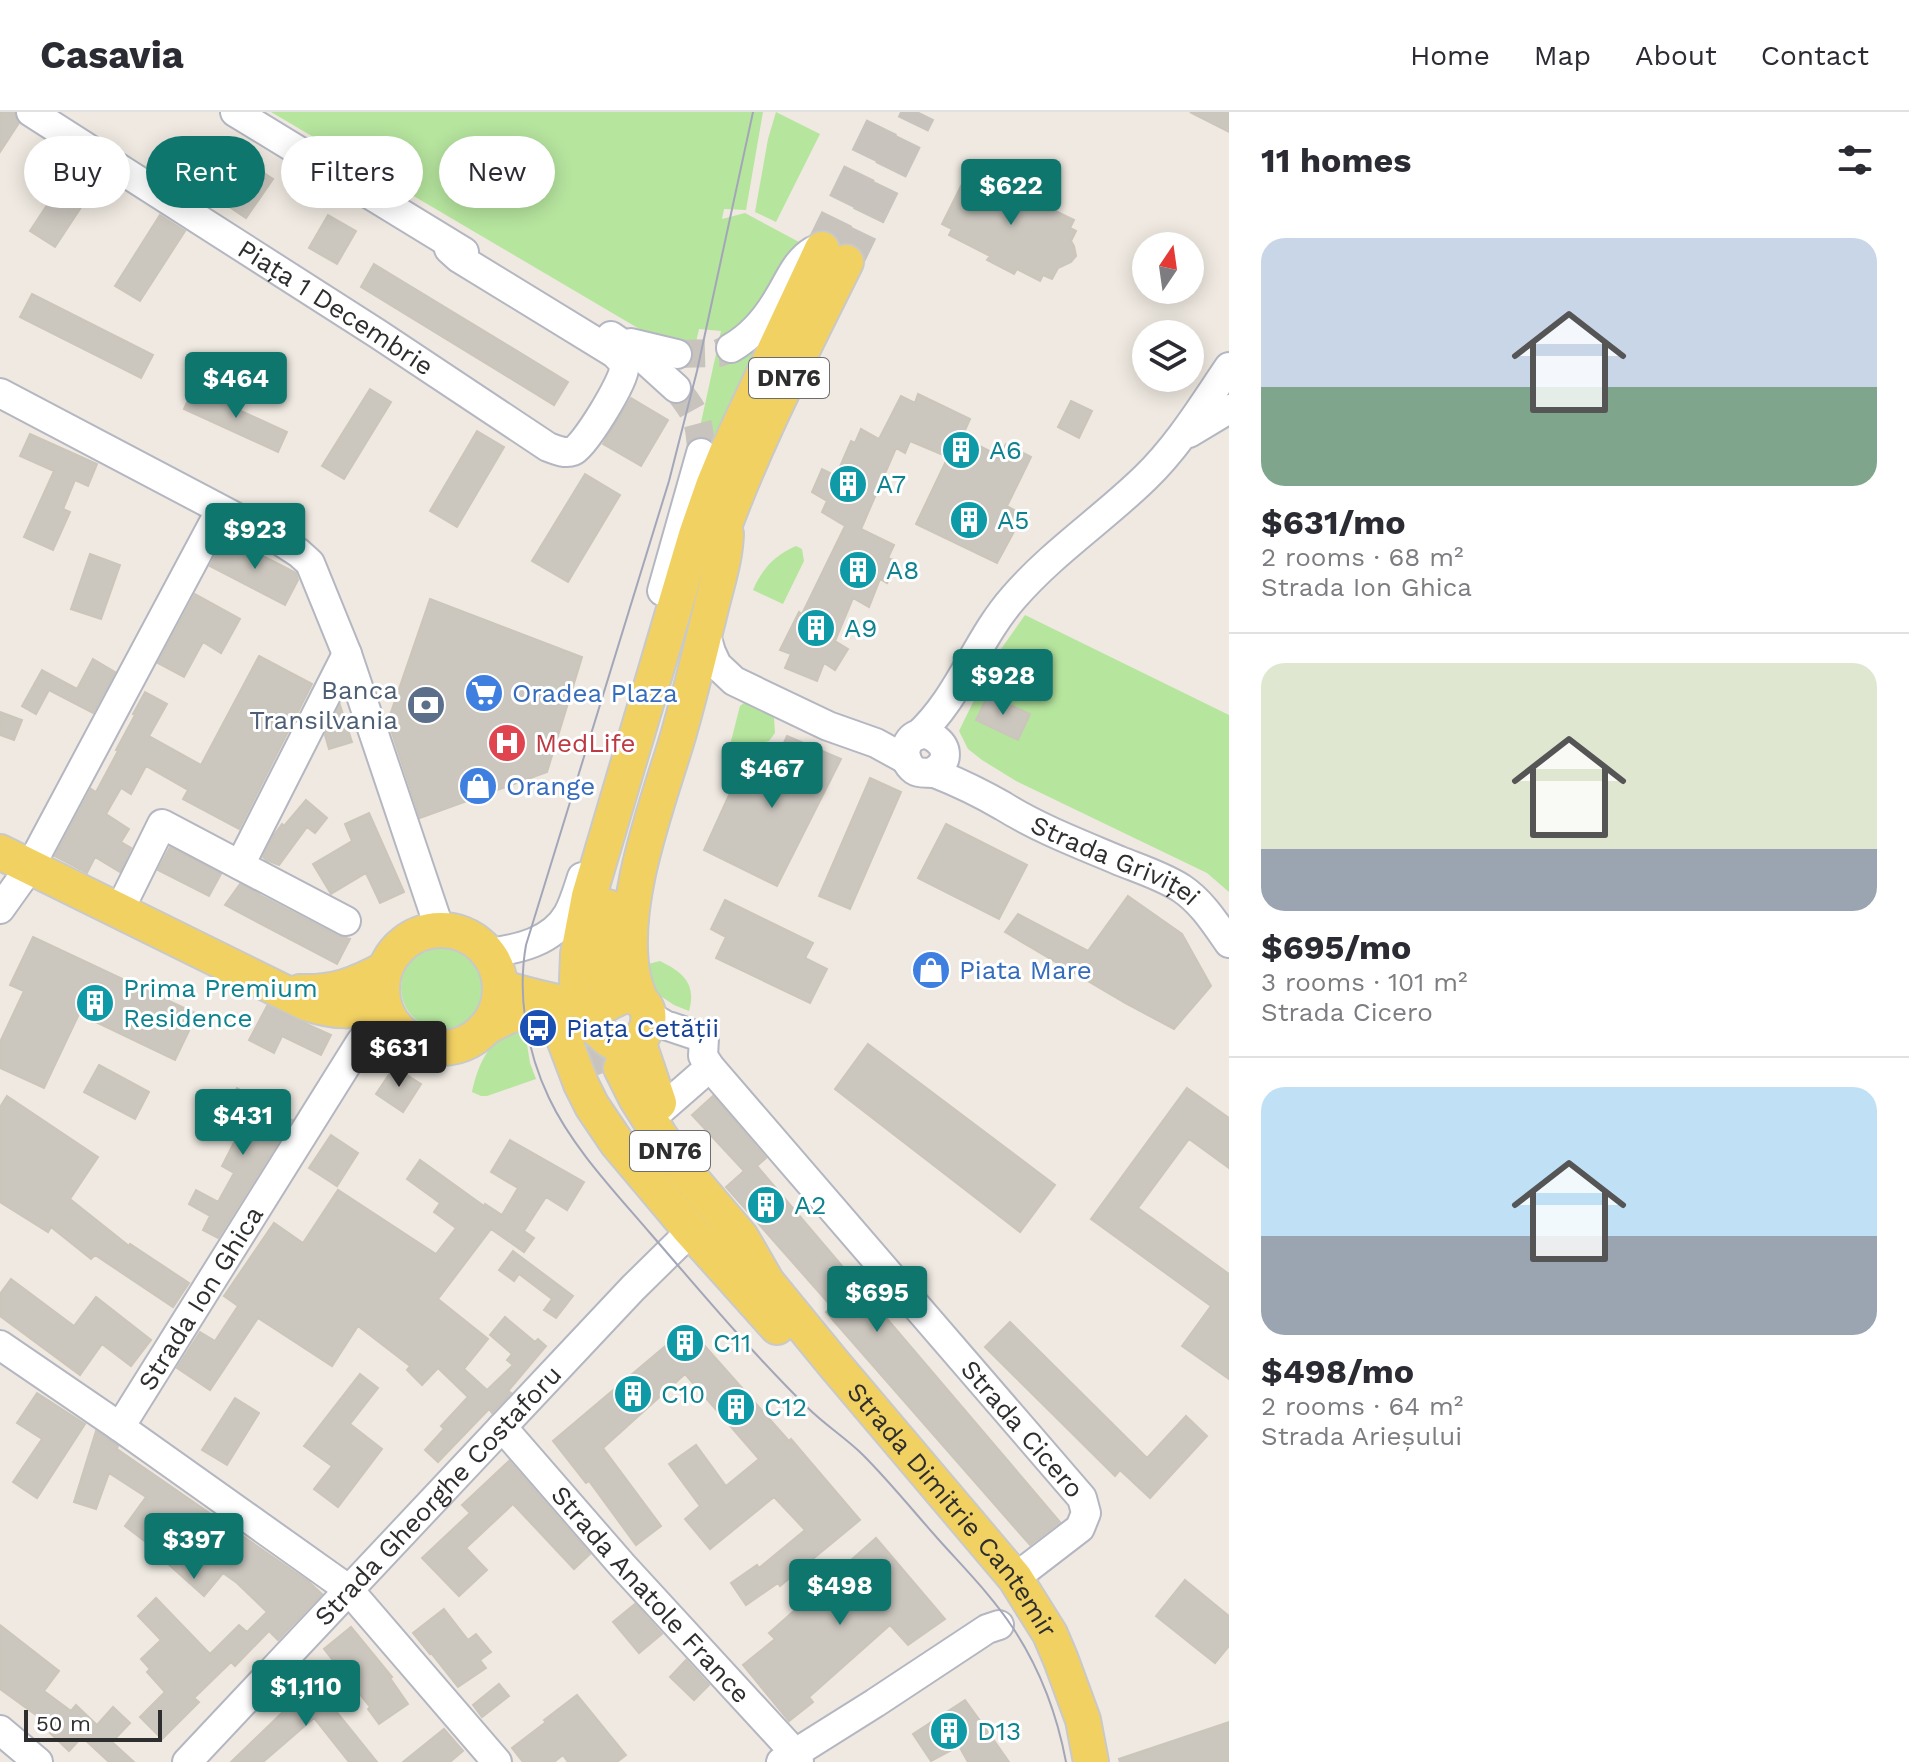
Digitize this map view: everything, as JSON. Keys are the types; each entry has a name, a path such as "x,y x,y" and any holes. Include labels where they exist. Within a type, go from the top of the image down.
{"main road":[{"name":"DN76","path":"644,683 589,896 578,954 589,979 725,500 785,327 834,256"},
{"name":"DN76","path":"725,500 804,346 834,256"},
{"path":"485,1028 497,1005 500,987 498,972 489,953 478,943 467,936 440,930 411,938 395,952 385,969 381,994 392,1022 413,1041 426,1046 455,1047 472,1040 485,1028 507,1017 525,1012 592,1026 618,1045 631,1044 631,923 636,887 722,564 725,500"},
{"path":"644,683 725,500"},
{"path":"0,852 306,1003 335,1011 384,1007"},
{"path":"276,989 320,993 357,984 385,969"},
{"path":"500,987 588,1007 599,1007 628,995 632,1039 657,1100 679,1135 798,1282 817,1315 834,1364"},
{"path":"550,1016 561,1031 581,1084 602,1123 631,1162 825,1377 881,1420"},
{"name":"Strada Dimitrie Cantemir","path":"632,1039 636,1139 720,1240 767,1282 1015,1578 1050,1634 1061,1660 1083,1720 1091,1762"}],"street":[{"name":"Piața 1 Decembrie","path":"31,112 548,447 569,453 581,446 619,384 624,366 614,353 459,258 449,249 447,242"},
{"path":"235,112 447,242 615,338 676,388"},
{"path":"731,348 763,322 802,260 811,252 834,256"},
{"path":"615,338 677,354"},
{"path":"926,751 929,724 954,691 1014,596 1144,479 1181,438 1229,367"},
{"path":"0,393 279,540 310,563 347,654 440,930"},
{"path":"1181,438 1229,409"},
{"path":"489,953 538,942 568,915 644,683 701,453"},
{"path":"0,909 30,867 220,511"},
{"path":"705,632 717,665 734,681"},
{"path":"240,865 347,654"},
{"path":"687,704 699,686 706,682 734,681"},
{"name":"Strada Griviței","path":"734,681 817,721 896,753 926,751 987,796 1059,836 1162,878 1181,889 1206,910 1229,943"},
{"path":"119,911 162,824 346,921"},
{"name":"Strada Ion Ghica","path":"120,1427 384,1007"},
{"path":"632,1039 694,1035 710,1067 663,1108"},
{"name":"Strada Cicero","path":"710,1067 1082,1498 1086,1513 1080,1528 1015,1578"},
{"name":"Strada Gheorghe Costaforu","path":"187,1762 633,1288 691,1231"},
{"path":"0,1345 348,1589 497,1762"},
{"name":"Strada Anatole France","path":"502,1427 791,1759"},
{"path":"791,1759 987,1629 999,1625"},
{"path":"0,1730 38,1762"}],"green space":[{"path":"271,112 763,112 746,210 724,209 722,219 745,213 799,242 770,300 758,341 767,344 715,454 695,450 721,331 699,329 696,342 648,334 423,202 423,136 312,136"},
{"path":"776,112 820,134 776,222 755,212"},
{"path":"796,546 802,549 804,561 783,604 753,590 770,564"},
{"path":"1025,615 1229,715 1229,892 1207,873 1016,781 968,749 959,731 994,659"},
{"path":"744,703 771,714 775,733 769,741 761,743 749,754 729,760 740,706"},
{"path":"442,947 471,959 483,988 471,1017 442,1029 413,1017 401,988 413,959"},
{"path":"660,961 686,980 691,993 689,1011 650,989 648,964"},
{"path":"524,1026 536,1079 487,1096 472,1092 478,1070 488,1051 503,1036"}],"building":[{"path":"0,112 14,112 19,123 0,152"},
{"path":"1190,112 1229,112 1229,132"},
{"path":"977,171 1015,190 1018,184 1048,200 1045,206 1074,220 1070,228 1076,231 1071,241 1076,256 1058,268 1052,279 1043,275 1040,281 1017,269 1014,274 987,260 990,256 949,235 952,229 942,224 965,178 971,181"},
{"path":"265,174 273,179 265,191"},
{"path":"45,208 81,208 55,247 30,231"},
{"path":"231,208 253,208 246,218"},
{"path":"160,215 185,231 140,301 115,286"},
{"path":"328,215 356,231 337,264 309,248"},
{"path":"374,264 568,382 554,405 361,287"},
{"path":"32,294 153,355 141,378 20,317"},
{"path":"193,389 287,432 278,452 184,409"},
{"path":"370,389 391,402 344,479 322,466"},
{"path":"918,394 970,419 962,437 999,456 1006,444 1031,457 1007,506 1023,515 997,563 916,524 948,457 910,441 905,453 896,448 861,529 894,545 888,558 896,561 887,583 880,579 869,607 853,598 835,641 848,649 835,670 824,663 817,681 785,668 791,654 780,650 799,612 802,614 845,526 822,512 827,501 812,492 822,469 836,476 851,441 855,443 861,429 879,439 901,396 915,403"},
{"path":"631,398 668,420 641,466 603,444"},
{"path":"1071,401 1092,411 1079,438 1058,427"},
{"path":"477,431 504,447 457,527 430,511"},
{"path":"30,434 97,464 88,486 75,480 63,509 70,512 53,550 24,537 54,471 20,456"},
{"path":"585,474 620,495 568,582 532,561"},
{"path":"226,537 296,573 298,580 285,605 210,566"},
{"path":"90,554 120,565 101,619 71,609"},
{"path":"195,594 240,619 221,653 203,642 184,677 158,663"},
{"name":"Oradea Plaza","path":"430,599 582,657 547,772 420,818 388,721"},
{"path":"259,656 312,684 239,829 183,799 188,790 146,766 131,794 121,788 106,814 129,829 121,842 131,848 120,872 95,857 87,873 55,856 91,789 96,792 145,692 167,704 149,736 201,765"},
{"path":"93,659 115,672 93,713 49,690 36,714 22,706 42,670 77,689"},
{"path":"988,695 1030,714 1018,740 976,720"},
{"path":"340,705 352,742 329,749 325,735"},
{"path":"0,712 22,720 14,740 0,735"},
{"path":"787,736 841,759 777,886 704,850 740,771 779,754"},
{"path":"870,778 901,792 850,909 819,896"},
{"path":"306,800 327,818 315,833 307,827 279,865 266,860 263,857 274,835"},
{"path":"369,813 404,892 380,903 366,873 331,894 313,864 352,841 345,824"},
{"path":"946,824 1027,865 999,919 918,878"},
{"path":"170,847 221,874 209,896 158,870"},
{"path":"240,884 338,936 350,939 337,964 225,905"},
{"path":"1128,896 1182,934 1211,986 1174,1029 1005,932 1018,914 1088,951"},
{"path":"725,900 813,943 805,958 827,969 810,1003 716,958 726,937 711,929"},
{"name":"Prima Premium Residence","path":"33,937 197,1014 175,1060 79,1014 44,1088 0,1068 0,1042 24,991 10,985"},
{"path":"267,1006 331,1035 321,1055 282,1036 274,1053 249,1040"},
{"path":"868,1044 1055,1185 1020,1232 835,1089"},
{"path":"99,1065 149,1092 135,1119 84,1092"},
{"path":"394,1067 421,1084 403,1112 376,1094"},
{"path":"237,1088 292,1120 218,1238 203,1230 210,1216 189,1204 196,1190 218,1202 234,1173 222,1166 243,1125 222,1113"},
{"path":"1187,1088 1229,1118 1229,1168 1189,1139 1138,1208 1229,1274 1229,1379 1182,1346 1211,1306 1091,1219"},
{"path":"7,1096 98,1157 70,1199 129,1246 189,1283 173,1307 95,1255 91,1259 51,1227 48,1232 0,1202 0,1107"},
{"path":"713,1096 766,1158 757,1166 1060,1522 1030,1545 826,1312 832,1307 726,1187 744,1171 692,1115"},
{"path":"331,1135 358,1153 337,1186 309,1168"},
{"path":"510,1140 584,1182 567,1210 546,1197 524,1231 534,1238 524,1252 491,1229 438,1299 488,1339 464,1369 487,1390 513,1365 507,1360 512,1354 490,1335 505,1317 535,1342 538,1339 546,1346 508,1391 511,1393 492,1413 489,1409 438,1462 425,1450 444,1429 441,1426 468,1397 438,1368 422,1385 407,1370 410,1366 358,1326 332,1366 258,1318 210,1390 177,1368 200,1332 215,1341 238,1306 224,1296 274,1223 303,1243 338,1190 436,1254 456,1228 434,1212 440,1203 407,1179 420,1160 484,1206 502,1215 518,1188 491,1172"},
{"path":"513,1251 573,1296 556,1318 544,1310 552,1299 519,1274 514,1281 499,1270"},
{"path":"11,1279 74,1326 96,1297 151,1340 131,1366 102,1344 80,1375 0,1316 0,1294"},
{"path":"1010,1322 1147,1458 1186,1416 1207,1436 1150,1498 1120,1470 1115,1476 985,1347"},
{"path":"688,1327 860,1520 780,1586 778,1583 746,1605 731,1583 757,1565 759,1568 805,1530 774,1497 710,1549 685,1519 700,1506 669,1464 696,1445 726,1486 759,1459 685,1374 603,1448 661,1526 636,1545 589,1481 586,1483 553,1441"},
{"path":"360,1374 378,1388 350,1424 382,1449 338,1507 314,1489 332,1466 304,1446"},
{"path":"37,1393 85,1424 37,1498 13,1482 42,1439 17,1423"},
{"path":"235,1398 259,1413 227,1465 202,1450"},
{"path":"96,1431 322,1594 278,1640 269,1631 235,1666 231,1662 194,1698 199,1702 162,1739 140,1717 165,1692 147,1672 150,1669 141,1659 161,1640 138,1616 156,1598 210,1654 239,1625 247,1632 267,1612 223,1573 204,1596 165,1564 148,1549 151,1546 125,1526 146,1497 109,1473 96,1509 74,1502"},
{"path":"509,1461 590,1554 574,1569 513,1504 466,1548 487,1570 459,1596 422,1558 470,1513 462,1505"},
{"path":"876,1538 945,1619 908,1645 890,1625 809,1697 813,1702 789,1721 743,1665 775,1639 769,1633"},
{"path":"1185,1580 1229,1616 1229,1646 1215,1663 1156,1616"},
{"path":"635,1604 662,1634 639,1653 613,1622"},
{"path":"444,1609 468,1640 476,1634 491,1652 480,1660 486,1668 458,1687 413,1633"},
{"path":"0,1625 59,1671 44,1691 71,1711 76,1705 97,1725 113,1707 130,1723 112,1742 134,1762 109,1762 82,1737 69,1751 50,1733 54,1728 0,1689"},
{"path":"351,1627 392,1677 408,1704 379,1724 368,1709 370,1707 324,1649"},
{"path":"686,1660 709,1685 694,1700 670,1677"},
{"path":"310,1679 377,1762 349,1762 314,1718 263,1762 231,1762 289,1706 285,1700"},
{"path":"499,1684 509,1696 482,1717 473,1705"},
{"path":"577,1695 626,1755 617,1762 568,1762 563,1755 554,1762 523,1762 512,1748"},
{"name":"D13","path":"965,1700 1009,1762 968,1762 959,1746 931,1761 913,1734"},
{"path":"1229,1722 1229,1762 1120,1762 1119,1759"},
{"path":"444,1729 463,1751 450,1762 403,1762"}],"tunnel":[{"path":"822,249 889,112"},
{"path":"846,262 919,112"},
{"path":"677,354 719,353 731,348"},
{"path":"676,388 696,418 701,453"},
{"path":"578,996 584,1038 598,1075"}],"tram line":[{"path":"753,112 697,371 669,481 526,945 523,984 526,1023 535,1062 549,1098 595,1168 747,1344 808,1408 873,1465 1005,1616 1023,1644 1046,1692 1066,1762"}],"place":[{"name":"A6","path":"961,450"},
{"name":"A7","path":"848,484"},
{"name":"A5","path":"969,520"},
{"name":"A8","path":"858,570"},
{"name":"A9","path":"816,628"},
{"name":"Oradea Plaza","path":"484,693"},
{"name":"Banca Transilvania","path":"426,705"},
{"name":"MedLife","path":"507,743"},
{"name":"Orange","path":"478,786"},
{"name":"Piata Mare","path":"931,970"},
{"name":"Prima Premium Residence","path":"95,1003"},
{"name":"Piața Cetății","path":"538,1028"},
{"name":"A2","path":"766,1205"},
{"name":"C11","path":"685,1343"},
{"name":"C10","path":"633,1394"},
{"name":"C12","path":"736,1407"},
{"name":"D13","path":"949,1731"}]}
